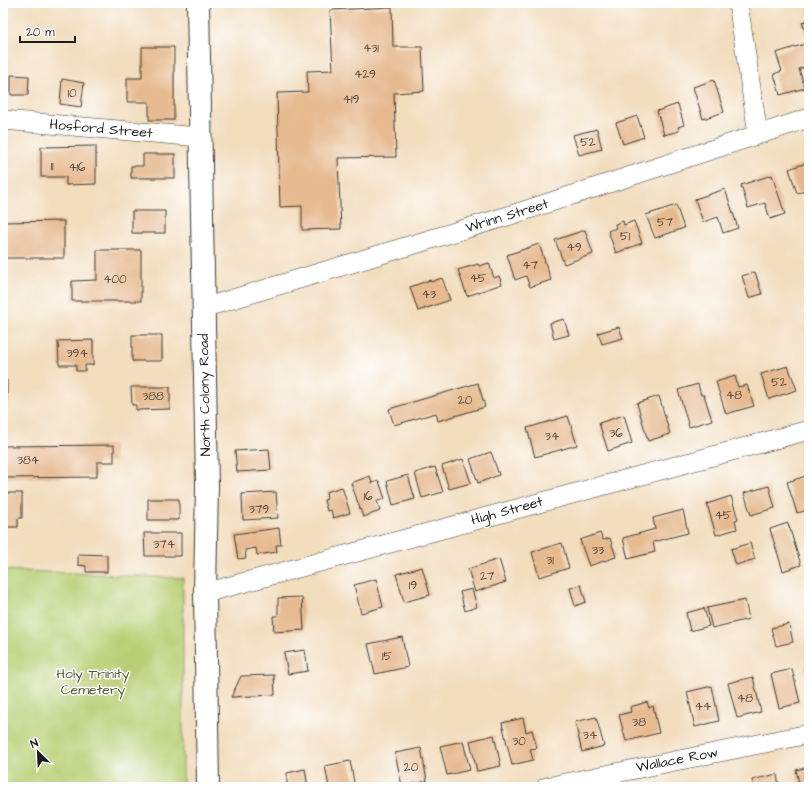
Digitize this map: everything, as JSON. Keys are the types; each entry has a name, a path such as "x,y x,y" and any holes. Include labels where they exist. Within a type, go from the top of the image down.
{"main road":[{"name":"North Colony Road","path":"198,3 199,138 207,485 205,593 208,787"}],"street":[{"path":"738,3 758,134"},
{"name":"Wrinn Street","path":"203,308 504,217 809,118"},
{"name":"Hosford Street","path":"3,120 199,138"},
{"name":"High Street","path":"205,593 809,430"},
{"name":"Wallace Row","path":"546,787 809,734"}],"green space":[{"name":"Holy Trinity Cemetery","path":"3,570 183,578 183,787 3,787"}],"building":[{"path":"392,7 393,47 422,47 424,91 394,93 396,157 338,158 341,229 302,230 302,206 280,207 277,93 308,92 307,71 333,70 330,10"},
{"path":"809,20 809,42 802,22"},
{"path":"808,43 809,66 799,69 805,88 780,95 774,74 782,71 776,53"},
{"path":"142,47 174,47 174,120 149,120 149,102 127,102 127,78 142,78"},
{"path":"11,75 29,76 28,95 11,95"},
{"path":"62,79 84,83 81,107 60,104"},
{"path":"714,80 724,112 703,119 693,87"},
{"path":"678,104 684,125 678,127 679,131 664,135 657,111"},
{"path":"637,116 644,137 623,144 616,123"},
{"path":"597,129 602,149 579,155 573,135"},
{"path":"96,146 96,184 66,185 66,177 41,177 41,147"},
{"path":"143,154 175,154 175,178 131,178 131,166 143,166"},
{"path":"809,162 809,190 797,193 789,169"},
{"path":"772,175 785,214 770,219 765,203 748,208 741,185"},
{"path":"725,189 738,228 723,233 718,217 703,222 695,199"},
{"path":"676,205 684,228 655,238 646,215"},
{"path":"132,211 165,211 165,233 132,233"},
{"path":"64,221 64,258 3,258 3,222"},
{"path":"623,221 624,225 634,221 642,243 616,253 608,231 616,228 615,224"},
{"path":"585,230 593,254 564,264 555,240"},
{"path":"539,244 551,280 530,287 526,276 515,280 507,255"},
{"path":"97,250 141,250 141,301 72,301 72,281 97,280"},
{"path":"489,263 494,278 499,276 502,284 467,296 458,270 478,264 479,266"},
{"path":"755,272 762,294 749,298 742,276"},
{"path":"442,278 450,300 418,311 410,287 430,280 431,282"},
{"path":"564,319 569,335 554,339 550,323"},
{"path":"619,327 623,338 602,344 598,333"},
{"path":"132,335 162,335 162,361 132,361"},
{"path":"93,340 93,365 85,365 85,371 76,371 76,365 59,365 58,341"},
{"path":"788,366 797,390 769,399 761,374"},
{"path":"735,376 738,387 747,385 754,406 726,414 716,382"},
{"path":"7,380 7,409 3,409 3,381"},
{"path":"478,383 485,407 438,421 436,413 394,425 389,409"},
{"path":"698,384 701,395 704,395 712,420 689,427 678,390"},
{"path":"131,387 170,387 170,409 136,410 136,405 132,405"},
{"path":"659,396 670,434 648,441 637,403"},
{"path":"624,415 632,443 608,451 599,423"},
{"path":"568,416 577,445 535,457 527,428"},
{"path":"114,445 114,462 97,462 97,477 3,478 3,446"},
{"path":"269,449 271,470 237,472 235,451"},
{"path":"491,452 499,475 478,483 470,459"},
{"path":"463,459 471,483 449,489 442,466"},
{"path":"435,467 443,492 422,498 415,473"},
{"path":"408,475 415,499 393,505 387,481"},
{"path":"809,475 809,510 797,513 787,482"},
{"path":"370,476 372,483 379,481 385,499 377,501 380,511 363,517 351,483"},
{"path":"769,486 775,508 751,515 744,493"},
{"path":"342,487 350,513 333,518 331,510 327,511 324,500 327,499 326,492"},
{"path":"276,492 278,518 243,520 242,494"},
{"path":"3,493 22,493 22,518 18,518 18,527 3,527"},
{"path":"731,496 738,519 735,520 737,529 716,535 707,504"},
{"path":"148,499 179,499 179,520 148,520"},
{"path":"683,510 688,533 653,542 655,552 628,559 623,538 655,529 653,518"},
{"path":"788,523 801,565 783,571 770,529"},
{"path":"279,528 281,545 276,545 277,552 257,555 256,548 245,550 246,558 238,559 234,534"},
{"path":"144,533 181,533 181,556 145,556"},
{"path":"600,533 603,540 610,538 616,557 589,566 580,540"},
{"path":"562,543 569,568 539,577 532,552"},
{"path":"750,543 755,559 736,565 731,549"},
{"path":"78,554 107,555 107,572 86,572 86,566 78,565"},
{"path":"499,559 506,582 475,592 468,569"},
{"path":"422,567 430,595 404,602 396,574"},
{"path":"376,579 383,607 361,613 354,585"},
{"path":"581,585 586,602 575,606 570,588"},
{"path":"472,589 477,607 465,611 460,592"},
{"path":"302,597 304,630 274,632 273,616 278,616 278,598"},
{"path":"745,600 749,619 712,628 707,608"},
{"path":"704,608 709,626 690,631 686,613"},
{"path":"789,624 793,642 776,646 771,628"},
{"path":"402,637 408,667 375,674 368,644"},
{"path":"305,650 308,671 288,674 284,653"},
{"path":"809,666 809,680 808,680 805,667"},
{"path":"792,669 800,703 779,708 771,674"},
{"path":"274,675 275,695 231,697 241,676"},
{"path":"753,677 761,712 737,718 728,683"},
{"path":"712,686 719,721 695,727 687,692"},
{"path":"647,702 649,708 653,706 659,733 626,741 619,715 631,712 630,707"},
{"path":"596,717 604,746 582,752 575,722"},
{"path":"523,718 526,732 532,730 537,748 530,749 533,760 512,765 502,723"},
{"path":"494,735 501,766 477,771 470,741"},
{"path":"463,741 470,770 447,775 440,746"},
{"path":"421,748 427,781 402,786 395,753"},
{"path":"350,761 355,787 329,787 325,766"},
{"path":"809,767 809,787 800,787 796,770"},
{"path":"305,769 308,787 287,787 287,773"},
{"path":"777,774 779,787 754,787 752,780"}]}
